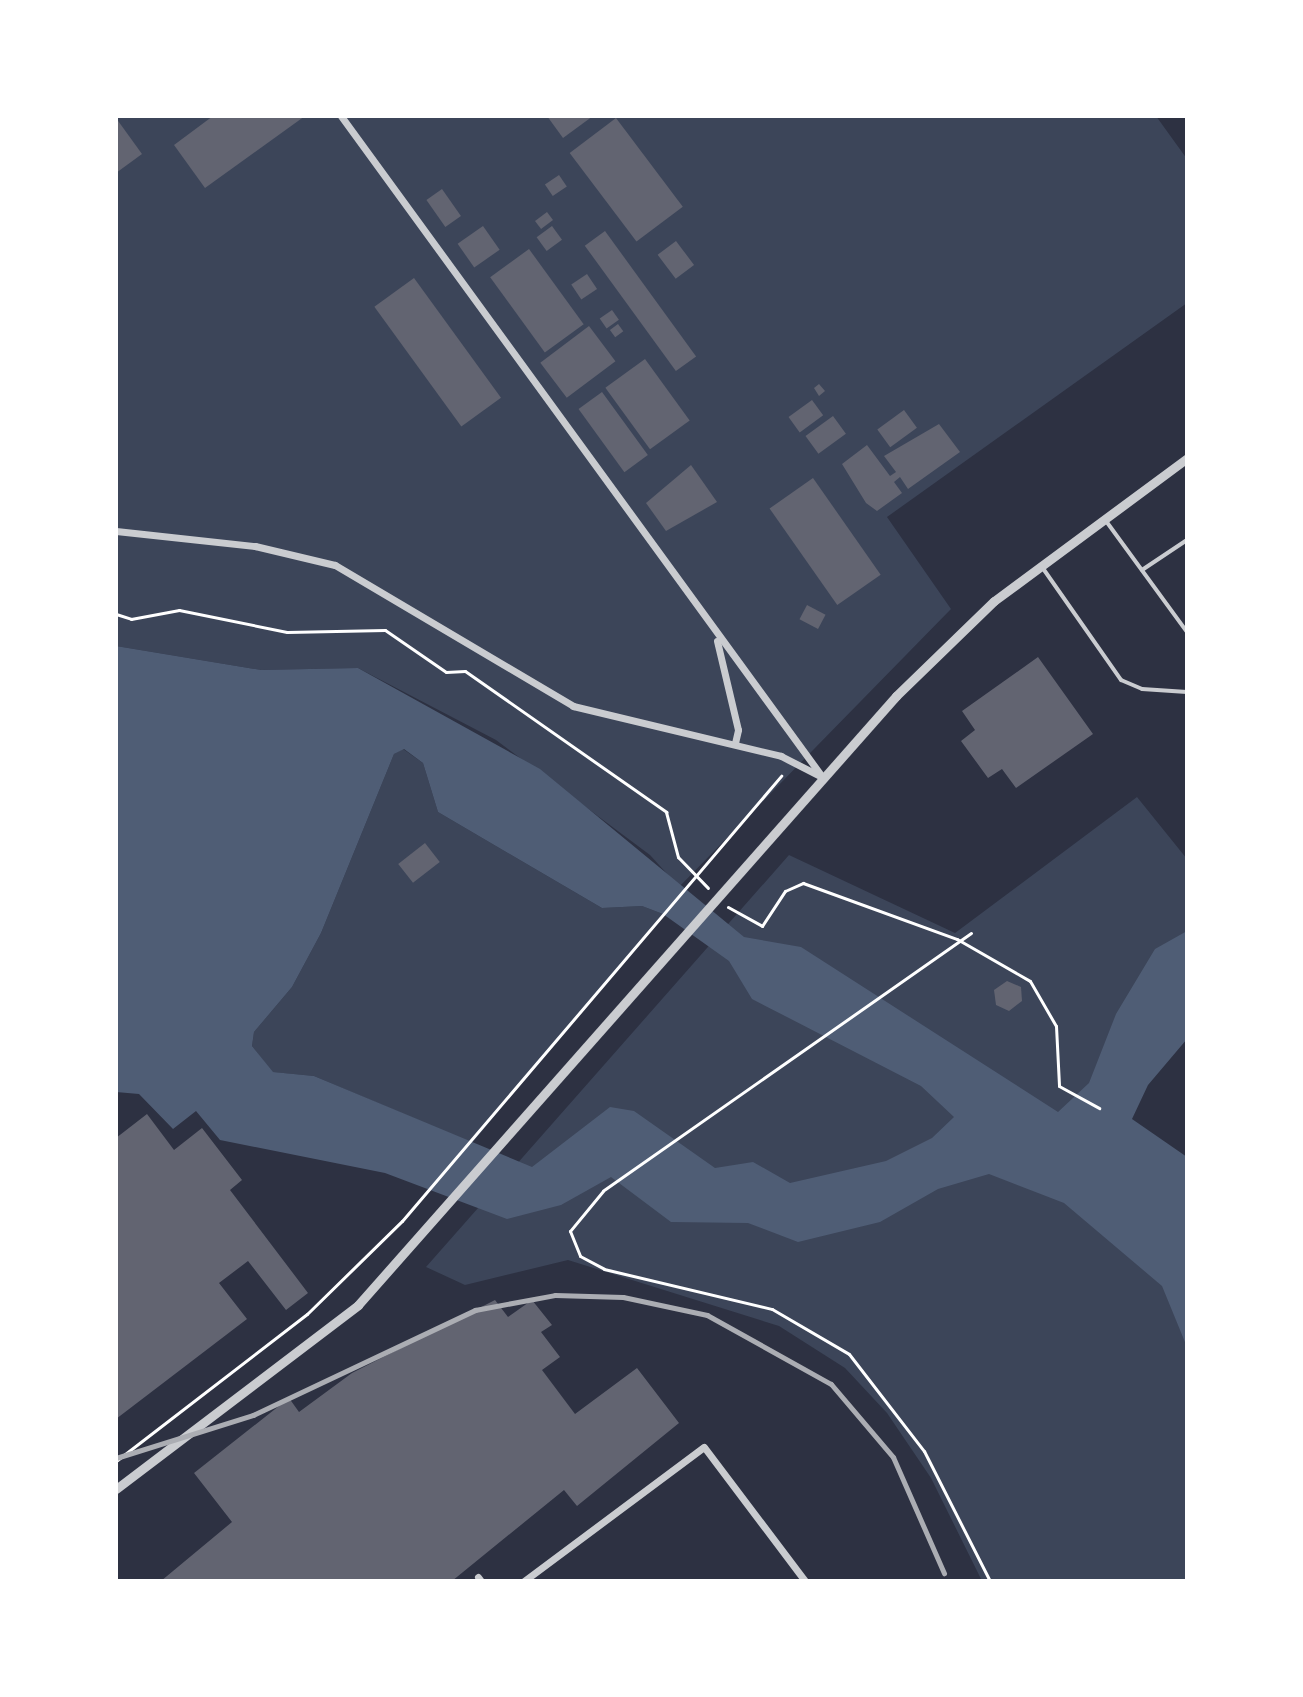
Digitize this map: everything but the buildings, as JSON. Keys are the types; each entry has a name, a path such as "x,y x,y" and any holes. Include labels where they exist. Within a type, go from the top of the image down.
{"street":[{"path":"341,116 823,778"},
{"path":"116,1489 332,1328 419,1239 823,778 951,641 1041,565 1187,458"},
{"path":"116,531 265,548 347,569 465,648 573,706 735,743 823,778"},
{"path":"716,635 738,730 735,743"},
{"path":"524,1581 704,1447 805,1581"}],"lane":[{"path":"1104,518 1187,632"},
{"path":"1142,570 1187,540"},
{"path":"1041,565 1121,680 1142,689 1187,692"}],"path":[{"path":"116,614 131,619 179,610 287,632 385,630 446,672 465,671 666,812 678,857 711,891"},
{"path":"116,1461 307,1314 402,1221 514,1095 647,928 781,776"},
{"path":"721,901 756,928 785,891 803,883 957,939 1025,976 1056,1026 1059,1086 1099,1108"},
{"path":"971,933 957,939 889,992 603,1191 573,1222 580,1256 633,1278 772,1309 849,1354 924,1451 990,1581"}],"shaded area":[{"path":"116,116 1156,116 1187,159 1187,303 887,517 951,609 679,887 650,855 496,740 358,668 261,670 116,646"},
{"path":"116,646 261,670 358,668 540,769 744,937 801,947 1058,1112 1089,1083 1116,1014 1155,949 1187,931 1187,1039 1148,1085 1132,1119 1187,1157 1187,1347 1162,1286 1064,1203 989,1174 938,1189 880,1222 798,1242 748,1223 671,1222 611,1177 561,1205 507,1219 385,1173 220,1140 196,1111 173,1129 139,1094 116,1092","holes":["404,749 423,763 438,812 602,908 642,906 663,914 729,961 752,999 921,1086 954,1117 932,1138 886,1161 790,1183 753,1162 715,1168 634,1111 610,1107 532,1167 314,1076 273,1072 252,1046 254,1032 292,987 321,933 394,754"]},
{"path":"403,749 423,763 438,812 602,908 642,906 663,914 472,1143 314,1076 272,1072 252,1046 254,1032 292,987 321,933 394,754"},
{"path":"1137,797 1187,859 1187,972 1094,1142 1187,1220 1187,1581 982,1581 931,1478 887,1413 845,1368 779,1326 568,1260 465,1285 426,1267 789,855 955,933"}],"railway":[{"path":"116,1458 253,1415 475,1310 555,1295 623,1297 707,1315 831,1384 893,1457 944,1573"}]}
